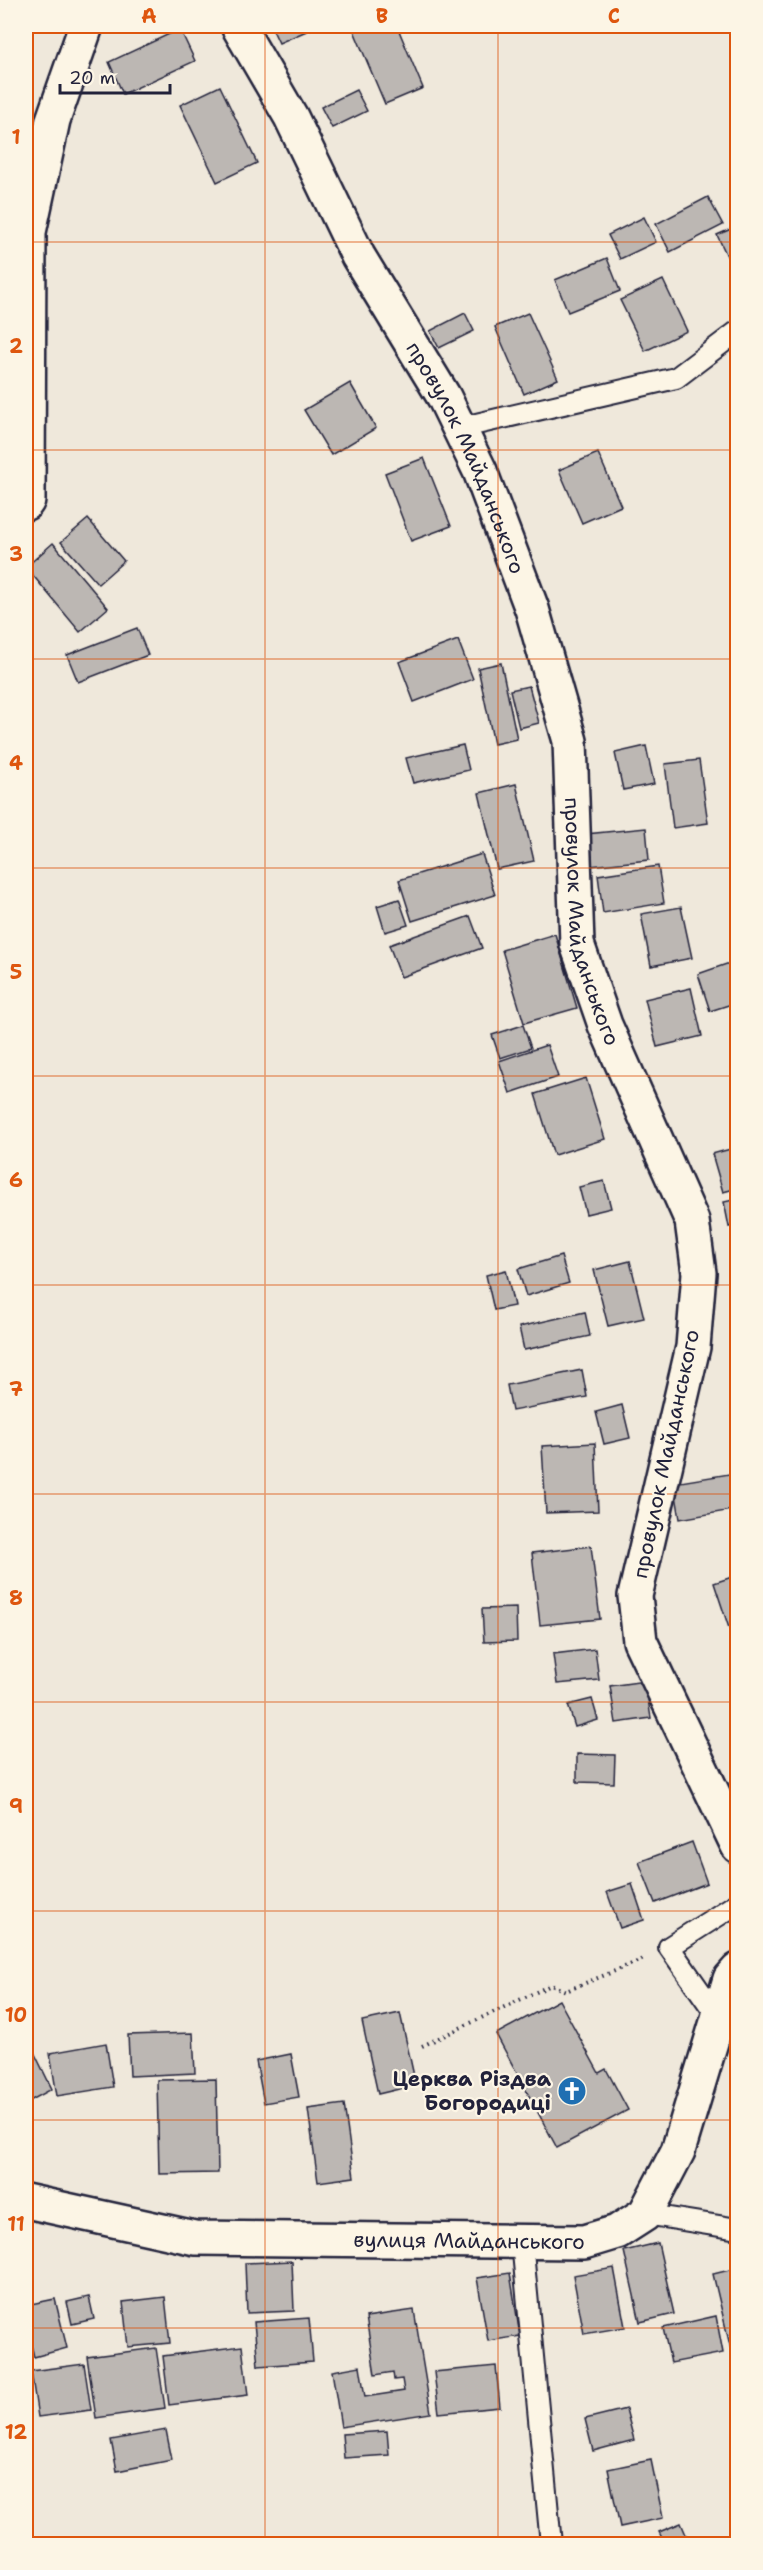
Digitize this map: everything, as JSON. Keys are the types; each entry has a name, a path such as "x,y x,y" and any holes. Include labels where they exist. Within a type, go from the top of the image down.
{"street":[{"path":"26,503 28,500 29,232 53,120 86,26"},
{"name":"провулок Майданського","path":"238,26 291,117 358,256 444,397 480,471 532,609 570,741 577,944 605,1025 692,1221 699,1273 693,1347 635,1596 640,1641 738,1846"},
{"name":"вулиця Майданського","path":"26,2200 195,2238 584,2242 618,2232 645,2214 678,2151 730,1979 738,1970"}],"lane":[{"path":"459,428 676,378 738,331"},
{"path":"718,2018 669,1947 738,1903"},
{"path":"645,2214 738,2229"},
{"path":"522,2242 551,2544"}],"path":[{"path":"422,2046 551,1985 566,1991 669,1947"}],"building":[{"path":"271,26 318,26 279,43"},
{"path":"352,26 397,26 423,88 385,104"},
{"path":"180,29 195,61 123,94 109,62"},
{"path":"220,86 257,163 217,182 180,105"},
{"path":"356,90 367,111 332,128 321,107"},
{"path":"708,197 723,225 670,252 656,224"},
{"path":"644,217 656,242 620,259 608,235"},
{"path":"738,226 738,279 717,235"},
{"path":"607,258 620,291 568,312 555,280"},
{"path":"663,280 687,331 645,351 620,300"},
{"path":"465,313 474,331 439,348 430,331"},
{"path":"528,313 558,379 524,394 495,327"},
{"path":"350,383 376,428 331,455 304,410"},
{"path":"598,453 621,506 582,523 559,470"},
{"path":"424,458 451,526 411,541 385,473"},
{"path":"88,519 124,561 98,584 61,542"},
{"path":"53,543 108,608 80,632 26,567"},
{"path":"137,628 148,655 78,682 67,655"},
{"path":"458,640 473,679 414,702 399,662"},
{"path":"501,663 517,739 494,744 478,668"},
{"path":"529,686 539,723 519,728 510,690"},
{"path":"463,745 469,770 413,783 406,758"},
{"path":"646,746 654,784 623,790 615,753"},
{"path":"699,760 708,823 673,828 665,764"},
{"path":"516,784 534,861 497,869 479,793"},
{"path":"646,828 649,860 590,866 586,834"},
{"path":"482,854 495,895 412,921 399,880"},
{"path":"658,866 664,903 603,913 598,875"},
{"path":"399,899 408,925 385,932 377,906"},
{"path":"681,907 692,958 651,966 641,914"},
{"path":"470,916 482,948 401,977 389,945"},
{"path":"555,934 577,1008 524,1023 502,950"},
{"path":"738,960 738,1002 710,1011 698,974"},
{"path":"691,988 702,1036 657,1047 645,999"},
{"path":"523,1025 531,1048 500,1058 492,1035"},
{"path":"547,1045 558,1077 510,1093 499,1061"},
{"path":"586,1078 605,1139 554,1155 535,1094"},
{"path":"738,1147 738,1188 723,1192 712,1154"},
{"path":"604,1181 611,1208 586,1214 579,1187"},
{"path":"738,1199 738,1225 729,1227 724,1202"},
{"path":"561,1256 569,1283 526,1296 518,1269"},
{"path":"630,1261 644,1318 608,1326 594,1270"},
{"path":"506,1270 514,1306 494,1310 486,1275"},
{"path":"585,1312 590,1336 524,1350 519,1327"},
{"path":"582,1370 587,1397 512,1411 507,1385"},
{"path":"622,1405 630,1438 604,1444 596,1412"},
{"path":"595,1443 598,1511 546,1513 542,1446"},
{"path":"735,1473 738,1509 680,1519 674,1483"},
{"path":"591,1546 600,1619 540,1625 532,1553"},
{"path":"738,1575 738,1645 735,1646 714,1583"},
{"path":"516,1608 517,1641 484,1642 482,1609"},
{"path":"595,1649 599,1680 557,1684 553,1654"},
{"path":"645,1681 651,1718 616,1723 610,1686"},
{"path":"592,1699 598,1720 575,1727 568,1705"},
{"path":"577,1754 615,1755 614,1783 577,1782"},
{"path":"692,1842 707,1883 655,1903 639,1862"},
{"path":"632,1884 644,1920 620,1928 607,1892"},
{"name":"Церква Різдва Богородиці","path":"559,2000 599,2073 606,2069 628,2110 557,2148 496,2034"},
{"path":"400,2013 416,2085 378,2094 362,2021"},
{"path":"193,2033 195,2073 130,2076 128,2035"},
{"path":"106,2043 113,2087 57,2096 50,2053"},
{"path":"32,2048 52,2089 26,2103 26,2051"},
{"path":"291,2054 299,2097 264,2103 256,2061"},
{"path":"735,2077 738,2078 738,2111 731,2110"},
{"path":"216,2079 218,2173 159,2174 157,2080"},
{"path":"344,2104 354,2177 318,2182 308,2109"},
{"path":"658,2243 674,2314 640,2322 624,2251"},
{"path":"292,2261 294,2311 247,2313 245,2263"},
{"path":"614,2268 625,2327 584,2334 573,2275"},
{"path":"738,2268 738,2349 731,2350 713,2274"},
{"path":"510,2273 520,2336 488,2341 477,2278"},
{"path":"89,2297 94,2319 72,2324 67,2302"},
{"path":"165,2297 170,2343 128,2347 123,2302"},
{"path":"55,2299 67,2348 34,2357 26,2323 26,2305"},
{"path":"414,2310 431,2413 341,2427 332,2371 360,2366 365,2397 404,2391 402,2379 394,2380 393,2372 375,2375 366,2317"},
{"path":"716,2316 723,2353 671,2363 663,2328"},
{"path":"309,2318 313,2362 258,2366 254,2322"},
{"path":"242,2346 248,2395 169,2405 163,2356"},
{"path":"156,2348 165,2408 96,2418 87,2357"},
{"path":"84,2364 91,2410 38,2417 31,2371"},
{"path":"496,2366 500,2407 439,2413 434,2372"},
{"path":"626,2409 634,2440 593,2451 585,2419"},
{"path":"166,2430 172,2460 117,2471 111,2440"},
{"path":"387,2431 389,2455 344,2458 342,2434"},
{"path":"651,2460 663,2518 620,2527 608,2469"},
{"path":"681,2523 690,2544 665,2544 659,2532"}],"place":[{"name":"Церква Різдва Богородиці","path":"572,2091"}]}
